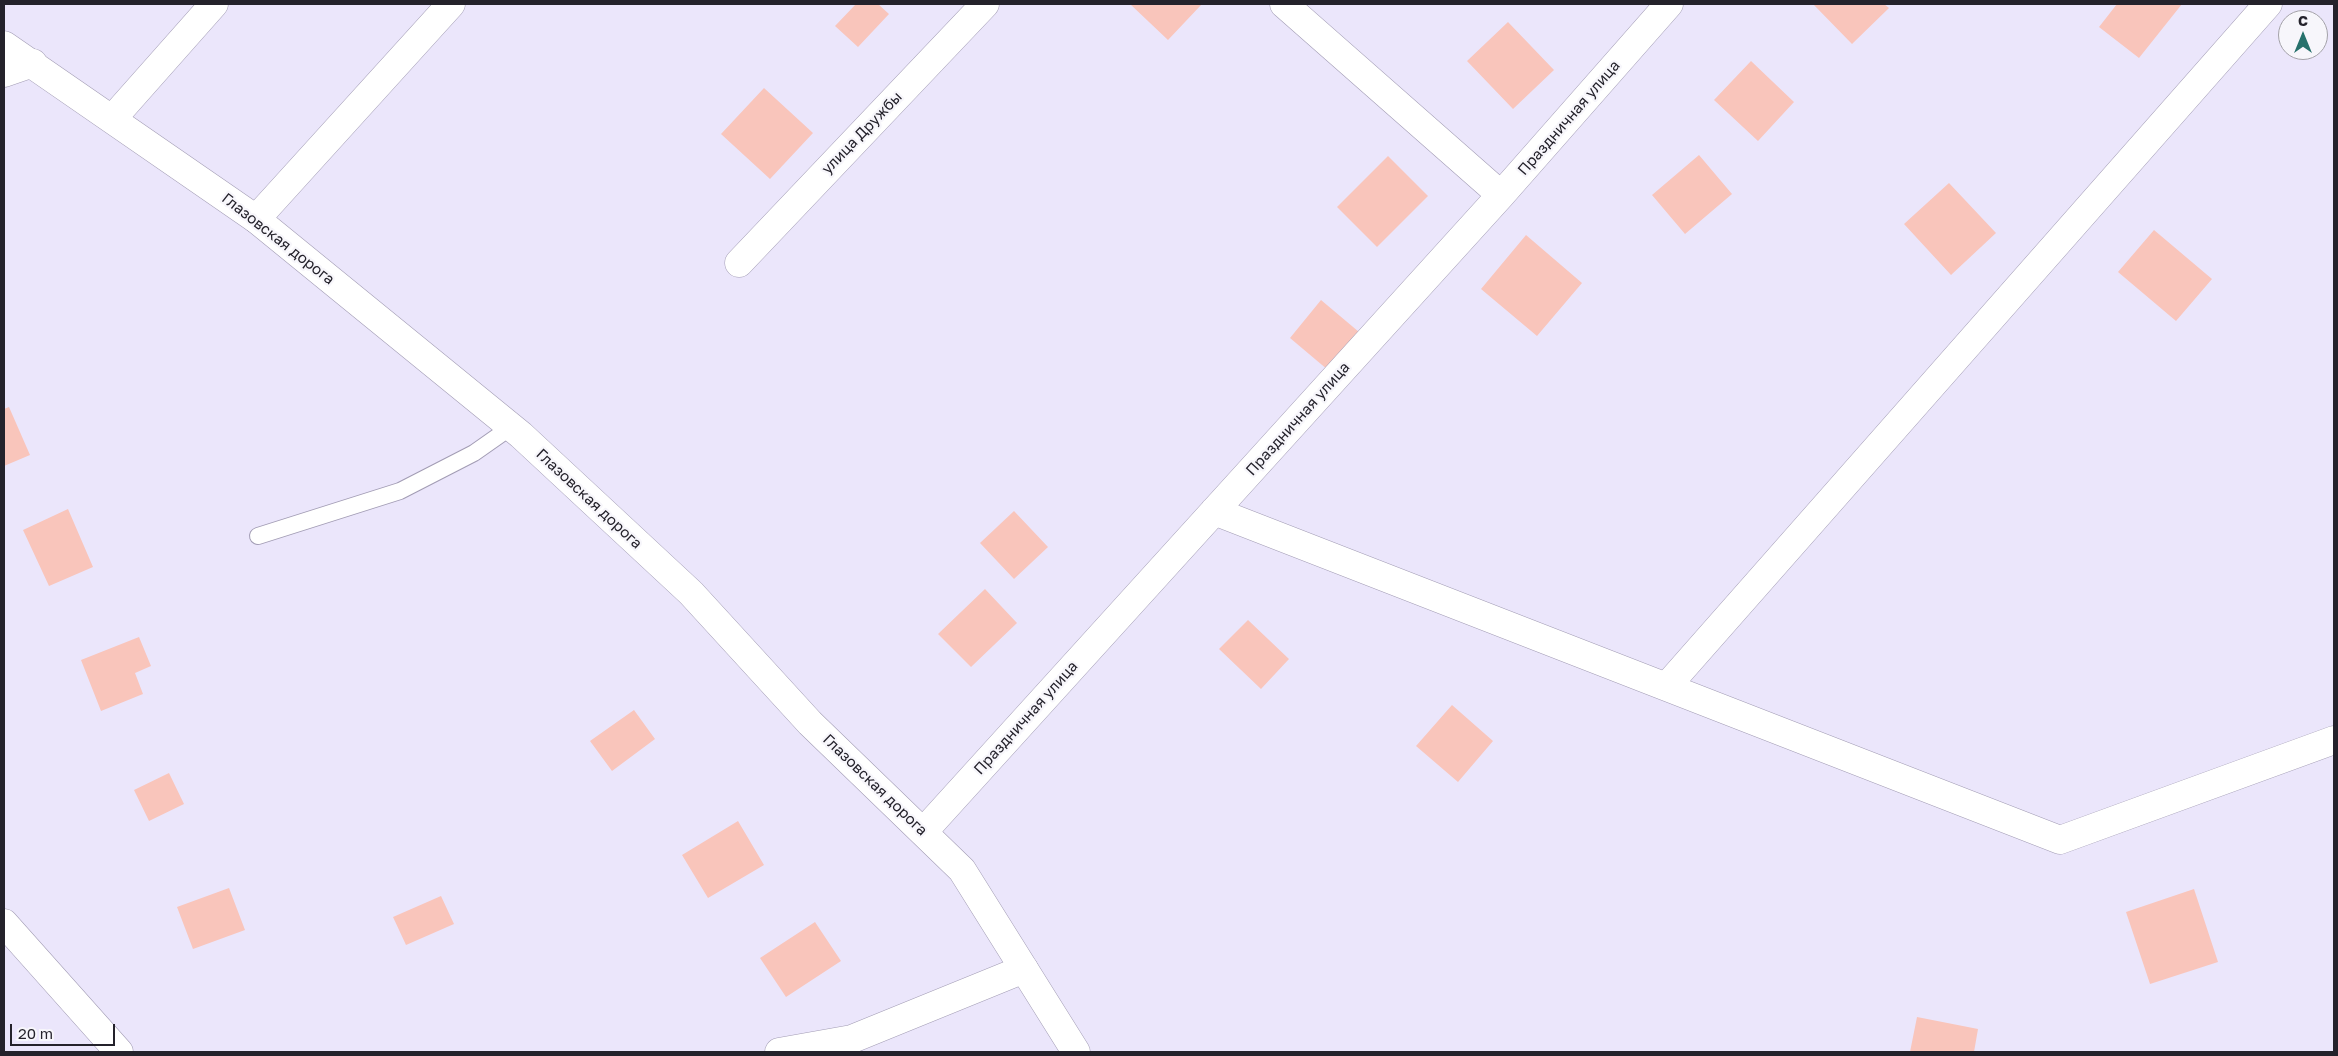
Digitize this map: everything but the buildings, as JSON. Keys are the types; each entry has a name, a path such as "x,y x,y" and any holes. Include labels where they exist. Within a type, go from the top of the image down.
{"street":[{"path":"112,118 214,4"},
{"path":"256,219 451,4"},
{"name":"улица Дружбы","path":"739,263 985,4"},
{"path":"1284,4 1501,195"},
{"name":"Праздничная улица","path":"924,831 1501,195 1669,4"},
{"path":"1667,686 2268,4"},
{"name":"Глазовская дорога","path":"4,45 33,63 256,219 511,427 691,593 810,723 924,831 962,870 1076,1052"},
{"path":"4,73 33,63"},
{"path":"1214,511 2060,840 2334,740"},
{"path":"4,922 119,1052"},
{"path":"779,1052 852,1039 1024,969"}],"lane":[{"path":"258,536 400,491 474,453 511,427"}]}
